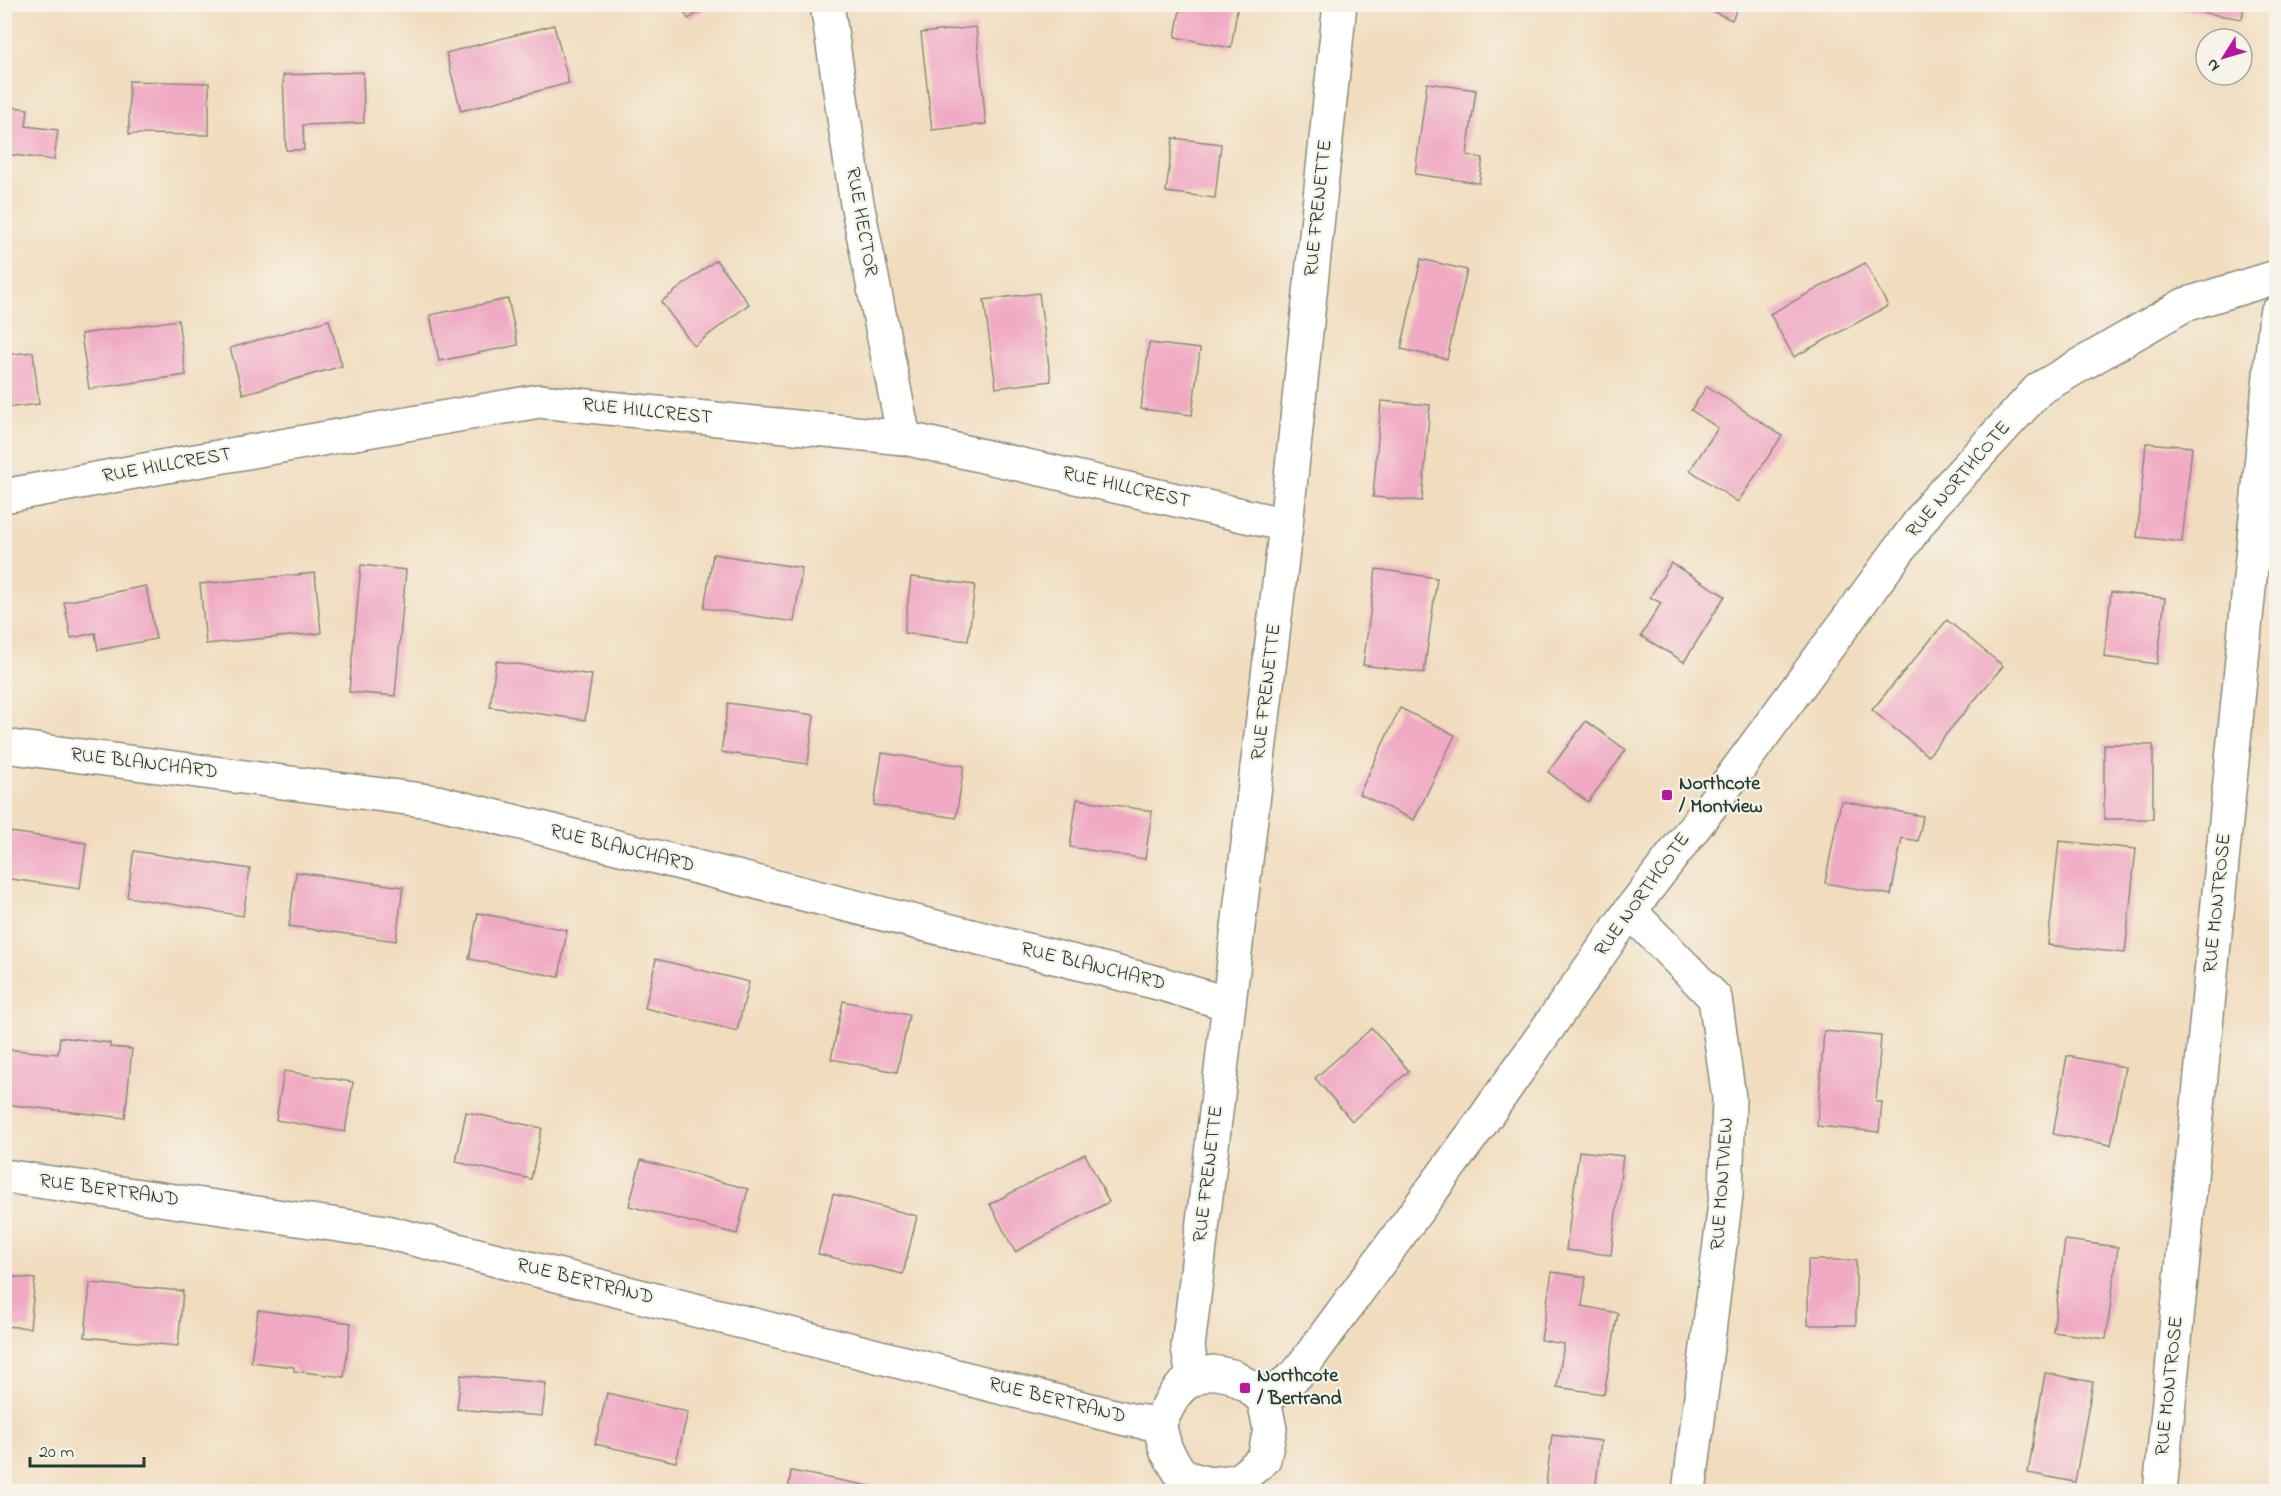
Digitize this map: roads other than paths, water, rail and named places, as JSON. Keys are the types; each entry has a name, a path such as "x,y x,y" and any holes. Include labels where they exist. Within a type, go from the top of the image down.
{"street":[{"name":"RUE HECTOR","path":"827,4 856,198 904,438"},
{"name":"RUE FRENETTE","path":"1193,1377 1188,1347 1287,525 1340,4"},
{"name":"RUE NORTHCOTE","path":"1264,1400 1297,1374 1479,1126 1630,911 1723,789 1932,505 2040,389 2184,305 2277,277"},
{"name":"RUE MONTROSE","path":"2160,1491 2277,314"},
{"name":"RUE HILLCREST","path":"4,496 539,401 904,438 1287,525"},
{"name":"RUE BLANCHARD","path":"4,746 437,802 1162,984 1229,1004"},
{"name":"RUE MONTVIEW","path":"1630,911 1715,998 1729,1098 1726,1195 1689,1491"},
{"name":"RUE BERTRAND","path":"4,1176 386,1232 1118,1417 1159,1424"},
{"path":"1213,1372 1232,1376 1250,1387 1264,1400 1270,1429 1264,1459 1238,1481 1208,1488 1182,1476 1166,1450 1159,1424 1176,1391 1193,1377 1213,1372"}],"place":[{"name":"Northcote / Montview","path":"1667,795"},
{"name":"Northcote / Bertrand","path":"1245,1388"}]}
